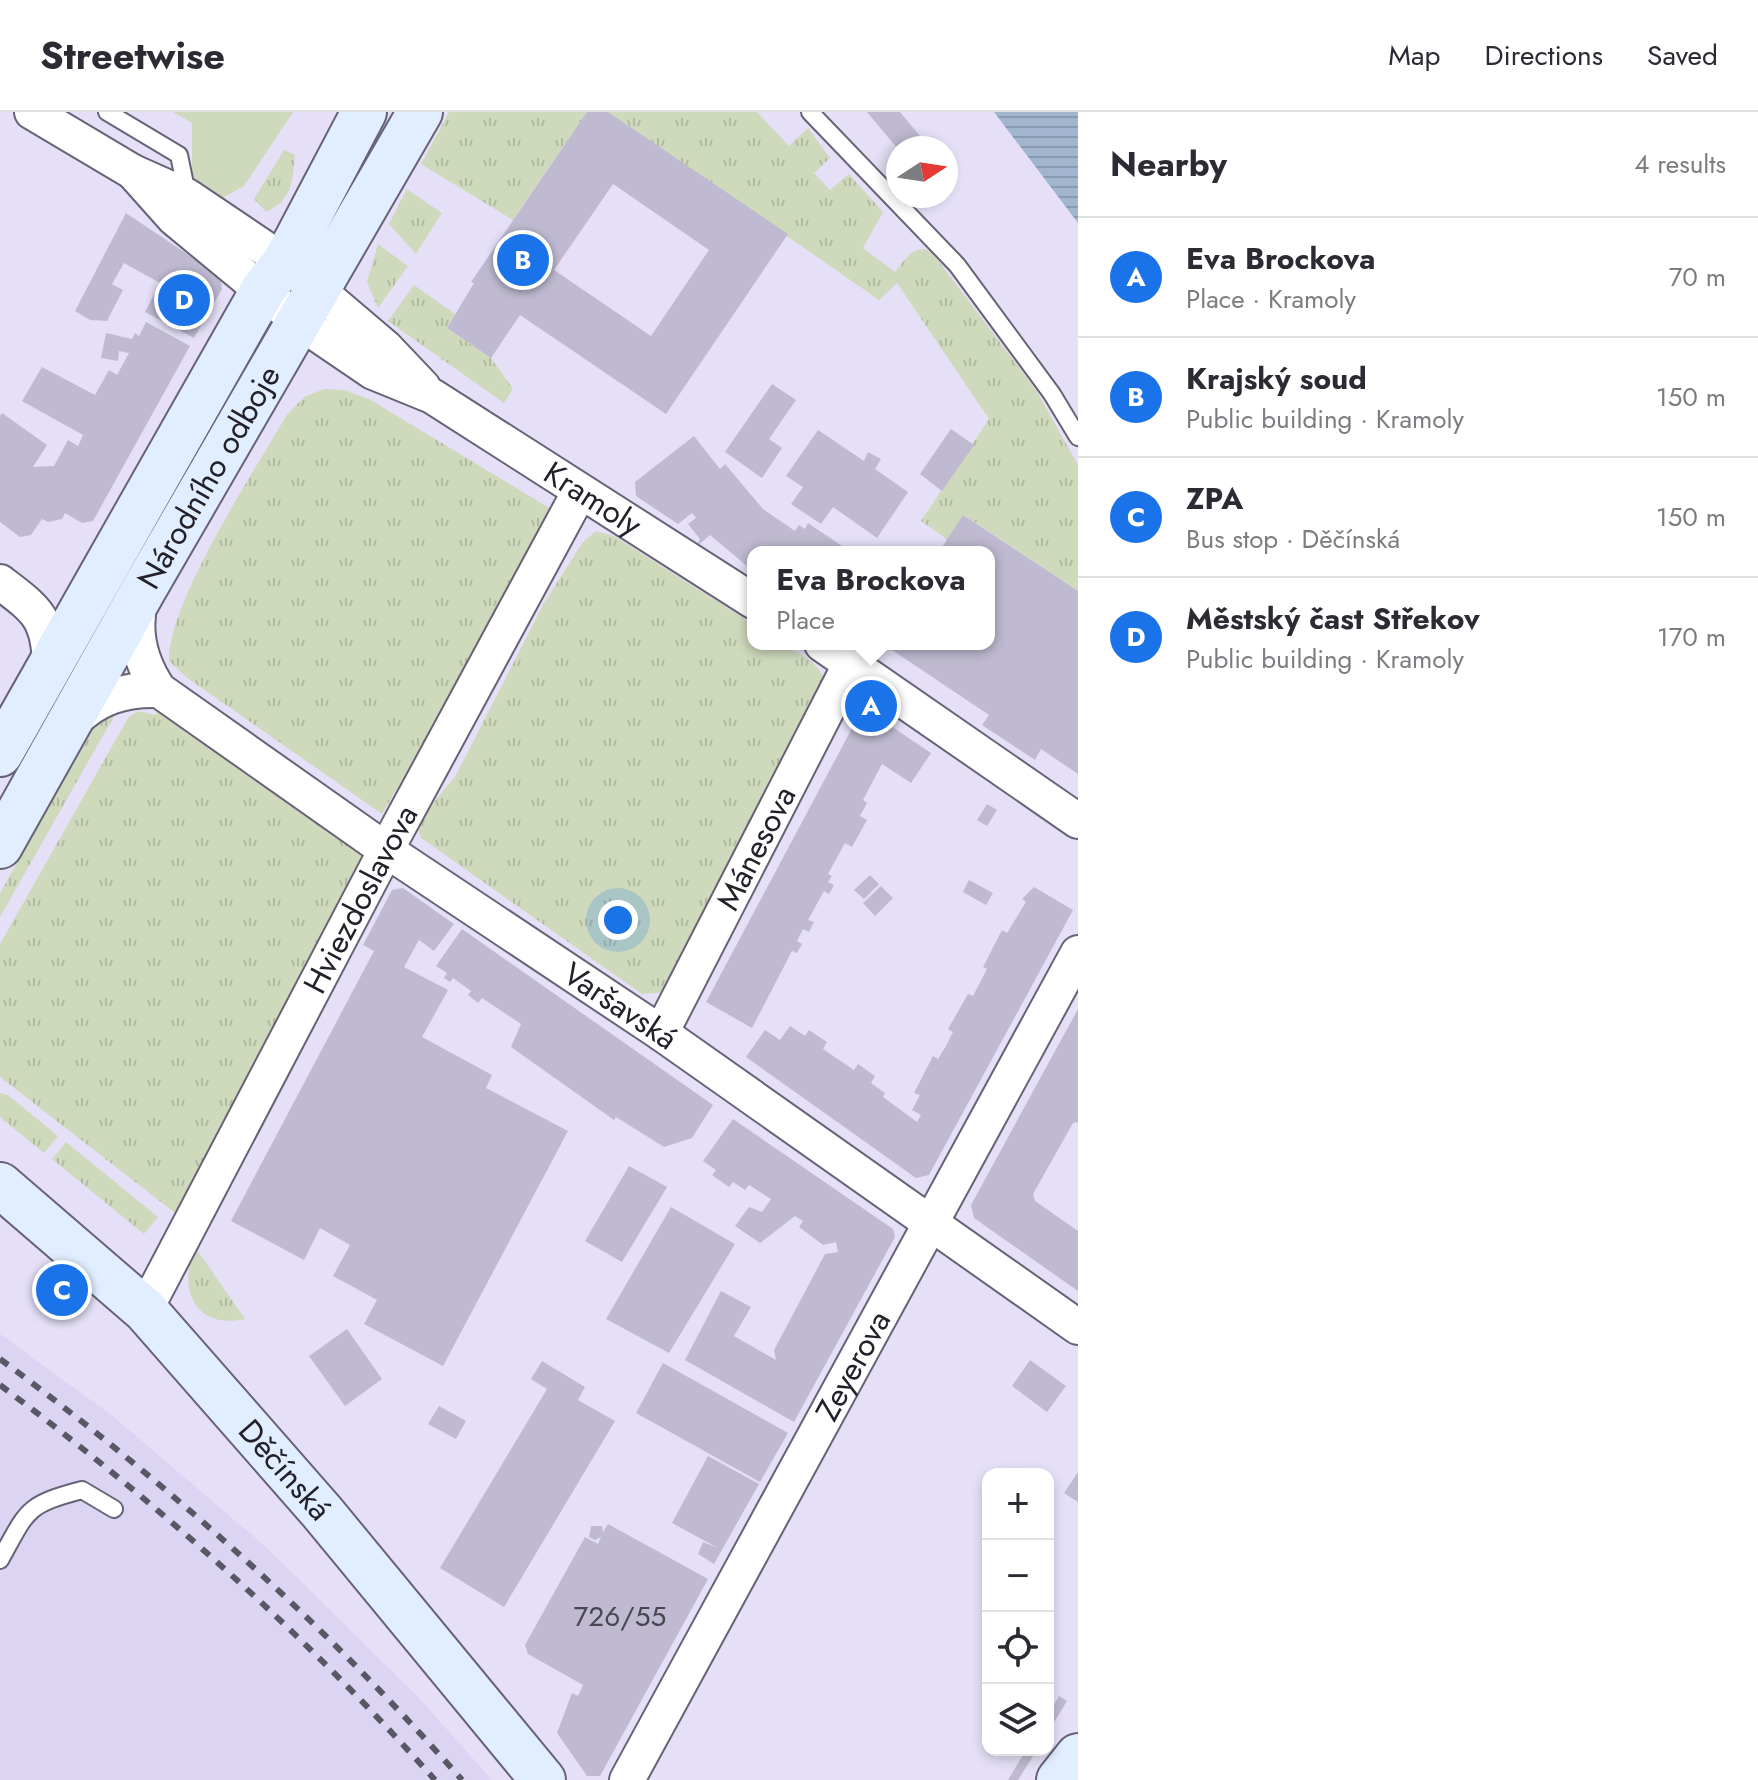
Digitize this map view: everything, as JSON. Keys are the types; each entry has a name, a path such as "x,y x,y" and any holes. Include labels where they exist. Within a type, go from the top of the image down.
{"main road":[{"name":"Národního odboje","path":"0,754 274,276 364,112"},
{"name":"Národního odboje","path":"0,846 144,589 420,112"},
{"name":"Děčínská","path":"0,1185 145,1310 313,1501 543,1780"},
{"path":"1059,1780 1078,1756"}],"street":[{"name":"Kramoly","path":"32,112 133,172 187,196 309,307 373,372 432,396 747,597"},
{"name":"Kramoly","path":"133,172 174,218 274,276"},
{"name":"Hviezdoslavova","path":"145,1310 386,850 580,491"},
{"path":"0,582 42,619 49,639 50,666"},
{"name":"Varšavská","path":"144,589 137,618 140,649 159,690 386,850 661,1033 1078,1327"},
{"path":"831,650 1078,821"},
{"name":"Mánesova","path":"661,1033 851,663"},
{"path":"61,737 81,713 107,697 123,691 159,690"},
{"name":"Zeyerova","path":"627,1780 933,1224 1078,953"}],"lane":[{"path":"107,112 179,155 187,196"},
{"path":"810,112 957,265 1052,394 1078,437"},
{"path":"0,1560 24,1517 42,1500 82,1490 114,1509"}],"shaded area":[{"path":"0,1334 114,1417 267,1548 418,1697 492,1780 0,1780"}],"green space":[{"path":"173,112 293,112 244,186 215,202 192,187 192,123"},
{"path":"449,112 587,112 513,220 421,164"},
{"path":"608,112 757,112 789,146 808,128 830,158 814,173 830,190 849,174 883,212 863,248 895,272 915,251 931,251 1036,390 1078,465 1078,591 964,515 948,540 921,521 989,419 897,283 879,300"},
{"path":"284,150 295,155 290,189 282,201 266,212 254,199"},
{"path":"407,189 442,213 416,254 389,224"},
{"path":"378,244 408,266 378,308 367,282"},
{"path":"414,285 455,314 447,328 491,358 513,389 504,403 388,321"},
{"path":"324,389 344,390 369,399 551,509 454,694 382,814 186,677 169,661 172,636 182,606 215,537 286,416 304,397"},
{"path":"596,531 614,536 747,620 747,650 797,652 815,665 827,685 668,992 642,994 421,838 418,831 424,813 455,777 544,603 583,542"},
{"path":"121,704 0,917 0,893 100,717"},
{"path":"160,708 361,849 369,859 179,1216 0,1077 0,944 128,718 138,711 155,715"},
{"path":"0,1093 8,1095 58,1136 44,1153 0,1117"},
{"path":"66,1142 158,1217 144,1234 52,1159"},
{"path":"195,1247 245,1319 228,1321 214,1318 194,1303 188,1278"}],"water":[{"path":"994,112 1078,112 1078,223"}],"building":[{"path":"587,112 608,112 788,234 666,414 520,315 491,358 447,328 474,283 471,282","holes":["613,184 709,250 651,336 554,270"]},
{"path":"867,112 900,112 920,136 887,136"},
{"path":"126,213 220,276 222,289 194,338 145,312 160,283 124,263 112,284 123,290 107,321 90,320 75,311"},
{"path":"146,322 190,346 93,521 82,523 65,513 62,519 48,522 42,519 31,535 20,537 0,522 0,416 2,413 47,445 33,467 54,466 68,440 78,446 83,435 22,401 42,367 95,395 109,370 117,375 129,353 119,351 118,361 101,358 106,333 132,339 135,333 139,336"},
{"path":"772,384 796,400 769,439 782,448 762,478 725,452"},
{"path":"951,429 974,445 942,491 920,474"},
{"path":"818,430 864,461 868,452 881,459 875,469 908,492 877,538 833,507 821,524 791,504 803,487 786,476"},
{"path":"694,436 720,469 725,464 763,509 795,531 799,525 805,529 808,523 842,546 747,546 747,566 710,535 696,547 700,539 688,524 696,518 692,513 678,524 636,496 635,482"},
{"path":"963,515 1078,591 1078,774 1041,749 1035,760 982,725 989,715 892,650 995,650 995,546 943,546"},
{"path":"867,710 931,753 911,783 882,764 863,800 867,803 860,816 867,820 852,847 845,843 828,874 832,876 828,882 834,885 829,894 824,891 808,920 814,922 809,932 803,929 797,941 802,944 797,953 792,951 752,1028 706,1002 858,717"},
{"path":"987,804 997,810 987,826 977,820"},
{"path":"870,875 879,884 864,899 854,890"},
{"path":"969,880 993,893 986,905 963,892"},
{"path":"881,886 893,898 875,916 863,903"},
{"path":"1034,887 1073,910 929,1175 916,1178 746,1057 765,1030 780,1040 790,1026 805,1036 809,1030 827,1042 823,1049 854,1070 858,1064 875,1076 871,1083 885,1093 883,1097 917,1122 921,1115 912,1110 920,1095 914,1093 933,1056 938,1059 946,1046 953,1032 948,1029 968,994 973,996 987,969 983,967 1002,930 1007,933 1026,902 1022,899"},
{"path":"403,888 454,924 434,951 419,940 404,967 448,990 422,1037 492,1075 486,1088 568,1131 443,1366 364,1324 377,1300 333,1276 350,1245 320,1228 304,1260 231,1221 374,951 363,945 392,890"},
{"path":"462,929 713,1105 692,1138 664,1147 616,1117 614,1120 511,1047 521,1024 482,998 478,1003 468,995 471,991 453,978 450,982 444,978 447,973 436,966"},
{"path":"1078,1009 1078,1122 1073,1123 1033,1194 1035,1201 1078,1231 1078,1291 974,1218 971,1205"},
{"path":"733,1119 893,1229 895,1237 794,1422 685,1360 721,1291 751,1307 734,1336 776,1360 774,1350 825,1254 838,1252 836,1242 823,1245 799,1227 803,1221 795,1216 760,1243 735,1226 749,1207 762,1212 771,1199 749,1185 745,1190 733,1182 729,1187 712,1175 716,1170 703,1161"},
{"path":"629,1166 667,1187 622,1262 585,1241"},
{"path":"671,1207 735,1244 669,1353 606,1319"},
{"path":"347,1329 382,1379 345,1406 309,1356"},
{"path":"1030,1360 1066,1386 1047,1412 1012,1386"},
{"path":"542,1361 585,1387 578,1400 615,1421 504,1607 440,1568 547,1389 531,1379"},
{"path":"663,1363 788,1433 760,1482 636,1413"},
{"path":"439,1406 466,1421 456,1439 428,1424"},
{"path":"708,1456 759,1484 714,1564 698,1554 703,1542 718,1548 672,1523"},
{"path":"1078,1472 1078,1502 1064,1493"},
{"path":"608,1524 708,1579 600,1776 587,1776 557,1733 572,1693 578,1696 583,1685 528,1654 525,1645 585,1537 598,1544 601,1537 595,1540 589,1537 591,1526 602,1526 603,1532"},
{"path":"1059,1696 1067,1701 1054,1722 1054,1705"},
{"path":"1022,1756 1033,1756 1018,1780 1008,1780"}],"railway":[{"path":"0,1359 124,1455 242,1557 355,1665 462,1780"},
{"path":"0,1385 116,1476 228,1572 334,1673 435,1780"}],"place":[{"name":"Krajský soud","path":"523,260"},
{"name":"Městský čast Střekov","path":"184,300"},
{"name":"Eva Brockova","path":"871,706"},
{"name":"ZPA","path":"62,1290"}]}
